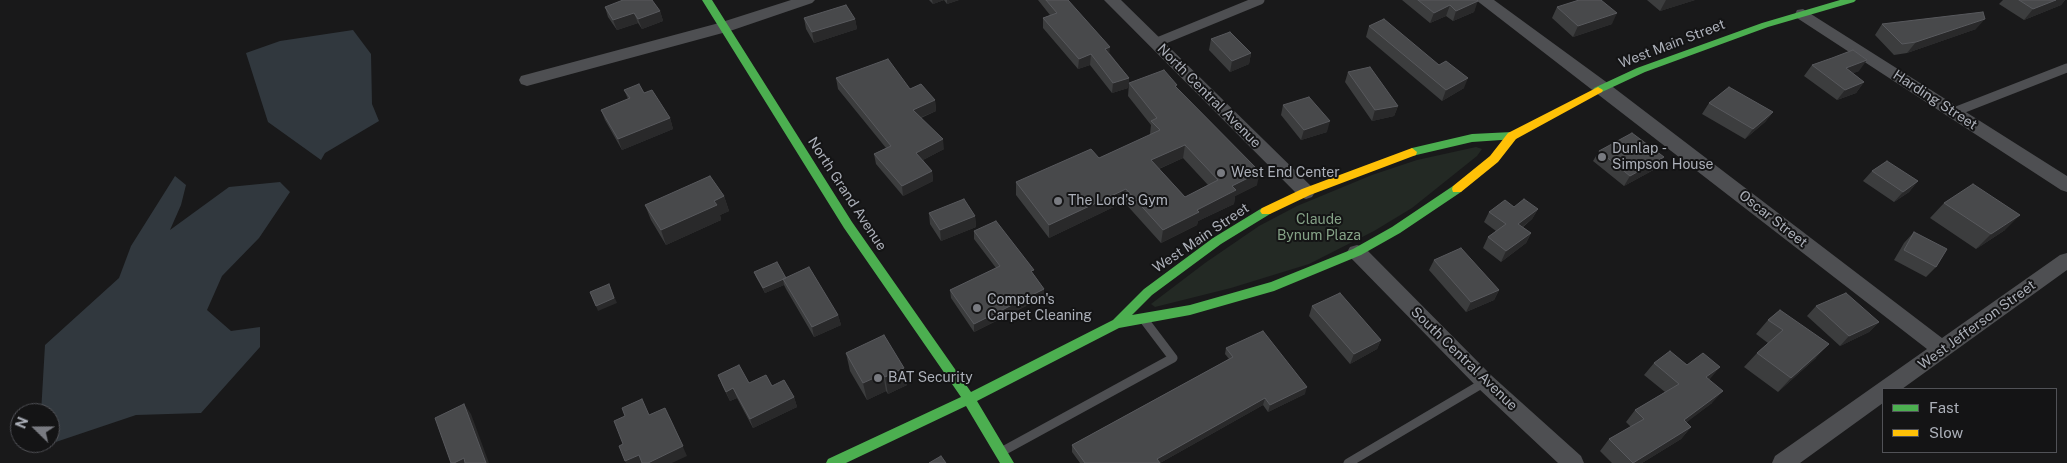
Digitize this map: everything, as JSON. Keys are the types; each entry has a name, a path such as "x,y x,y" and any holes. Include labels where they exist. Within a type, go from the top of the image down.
{"main road":[{"name":"North Grand Avenue","path":"707,0 848,224 968,399 1007,463"},
{"name":"West Main Street","path":"833,463 968,399 1117,324 1190,310 1274,286 1357,252 1396,230 1452,193 1494,159 1512,136 1603,88 1640,70 1764,25 1852,0"},
{"name":"West Main Street","path":"1117,324 1148,292 1218,241 1265,212 1306,192 1390,159 1434,146 1472,138 1512,136"}],"street":[{"path":"528,80 724,27 807,0"},
{"name":"North Central Avenue","path":"1112,0 1306,192"},
{"path":"1484,0 1603,88"},
{"name":"Harding Street","path":"1803,14 2067,185"},
{"name":"Oscar Street","path":"1603,88 1942,349"},
{"name":"South Central Avenue","path":"1357,252 1485,382 1573,463"},
{"name":"West Jefferson Street","path":"1887,388 2067,260"},
{"path":"1783,463 1882,393"}],"lane":[{"path":"1156,43 1260,0"},
{"path":"1954,112 2067,68"},
{"path":"1000,452 1172,358 1143,320"},
{"path":"1348,463 1485,382"}],"green space":[{"name":"Claude Bynum Plaza","path":"1476,147 1482,149 1477,156 1412,208 1374,231 1309,264 1231,288 1155,307 1151,304 1205,263 1259,226 1297,206 1372,175 1417,160"}],"shaded area":[{"path":"353,30 371,54 372,104 379,121 325,153 321,160 268,122 246,53 280,41"},
{"path":"175,176 186,185 181,205 170,230 229,187 280,182 290,192 259,238 222,276 207,310 231,331 260,327 260,347 201,413 136,415 60,441 60,403 42,403 45,345 119,278 131,246"}],"building":[{"path":"623,0 652,0 660,11 638,19 634,13 613,20 605,7"},
{"path":"1046,0 1068,0 1110,47 1105,49 1129,78 1113,83 1091,54 1079,59 1043,18 1057,13"},
{"path":"1418,0 1478,1 1456,11 1450,5 1434,13"},
{"path":"1579,0 1601,0 1617,13 1578,26 1557,7"},
{"path":"2019,0 2056,0 2033,9"},
{"path":"846,5 855,19 812,32 804,18"},
{"path":"1983,12 1985,19 1916,42 1902,44 1882,24"},
{"path":"1384,19 1439,65 1446,61 1468,78 1446,90 1369,26"},
{"path":"1230,32 1251,53 1232,61 1211,39"},
{"path":"1853,50 1867,60 1846,68 1864,82 1845,90 1812,65 1832,58"},
{"path":"888,59 910,89 921,84 935,100 913,110 943,139 916,153 932,171 902,186 874,154 891,146 836,78"},
{"path":"1370,67 1398,106 1375,110 1348,72"},
{"path":"1164,70 1177,85 1175,86 1260,172 1232,186 1236,190 1197,210 1199,212 1163,230 1126,189 1049,225 1016,182 1091,149 1099,158 1160,130 1151,121 1157,118 1129,83","holes":["1185,145 1218,180 1185,197 1151,160"]},
{"path":"639,84 644,93 652,90 670,118 618,139 601,110 630,98 624,90"},
{"path":"1729,87 1773,112 1753,129 1709,103"},
{"path":"1309,97 1330,121 1304,130 1283,105"},
{"path":"1632,133 1664,157 1630,176 1599,151"},
{"path":"1887,161 1918,181 1903,192 1872,171"},
{"path":"710,176 724,196 714,201 717,205 661,230 645,205"},
{"path":"1973,184 2020,215 1991,234 1944,203"},
{"path":"964,199 975,216 940,230 929,213"},
{"path":"1524,199 1538,209 1518,224 1531,233 1506,251 1488,237 1506,224 1489,212 1505,200 1514,207"},
{"path":"996,221 1034,270 1031,271 1044,289 974,324 950,290 1000,266 974,231"},
{"path":"1914,232 1947,249 1936,267 1904,250"},
{"path":"1461,248 1499,290 1471,302 1434,260"},
{"path":"777,262 786,278 763,288 754,272"},
{"path":"809,267 838,315 812,327 783,279"},
{"path":"609,284 614,298 596,306 590,292"},
{"path":"1340,293 1381,340 1354,354 1312,306"},
{"path":"1846,293 1879,322 1849,336 1816,306"},
{"path":"1780,310 1829,344 1791,378 1757,353 1783,330 1768,320"},
{"path":"1263,331 1307,387 1270,405 1265,398 1157,459 1160,463 1085,463 1072,445 1233,357 1226,348"},
{"path":"884,335 904,368 885,377 883,374 863,383 846,353"},
{"path":"1670,351 1687,365 1703,353 1720,367 1706,377 1723,391 1684,420 1691,427 1633,463 1609,439 1644,419 1635,410 1679,384 1654,363"},
{"path":"739,365 749,383 766,375 772,386 784,380 794,397 750,419 733,388 726,392 718,375"},
{"path":"642,399 649,415 665,408 683,446 648,463 642,463 639,455 625,461 619,446 623,444 614,421 625,416 622,408"},
{"path":"464,404 486,463 465,463 464,458 451,463 435,418"},
{"path":"941,456 946,463 929,463"}],"traffic: fast":[{"path":"707,0 848,225 969,399 1007,463"},
{"path":"1598,90 1641,70 1765,25 1851,0"},
{"path":"1412,152 1472,138 1512,136"},
{"path":"1117,323 1190,310 1274,286 1357,252 1396,230 1457,189"},
{"path":"833,463 969,399 1117,323 1148,292 1217,241 1266,211"}],"traffic: slow":[{"path":"1457,189 1494,159 1512,136 1598,90"},
{"path":"1266,211 1306,192 1412,152"}],"place":[{"name":"Dunlap - Simpson House","path":"1602,157"},
{"name":"West End Center","path":"1221,173"},
{"name":"The Lord's Gym","path":"1058,201"},
{"name":"Compton's Carpet Cleaning","path":"977,308"},
{"name":"BAT Security","path":"878,378"}]}
